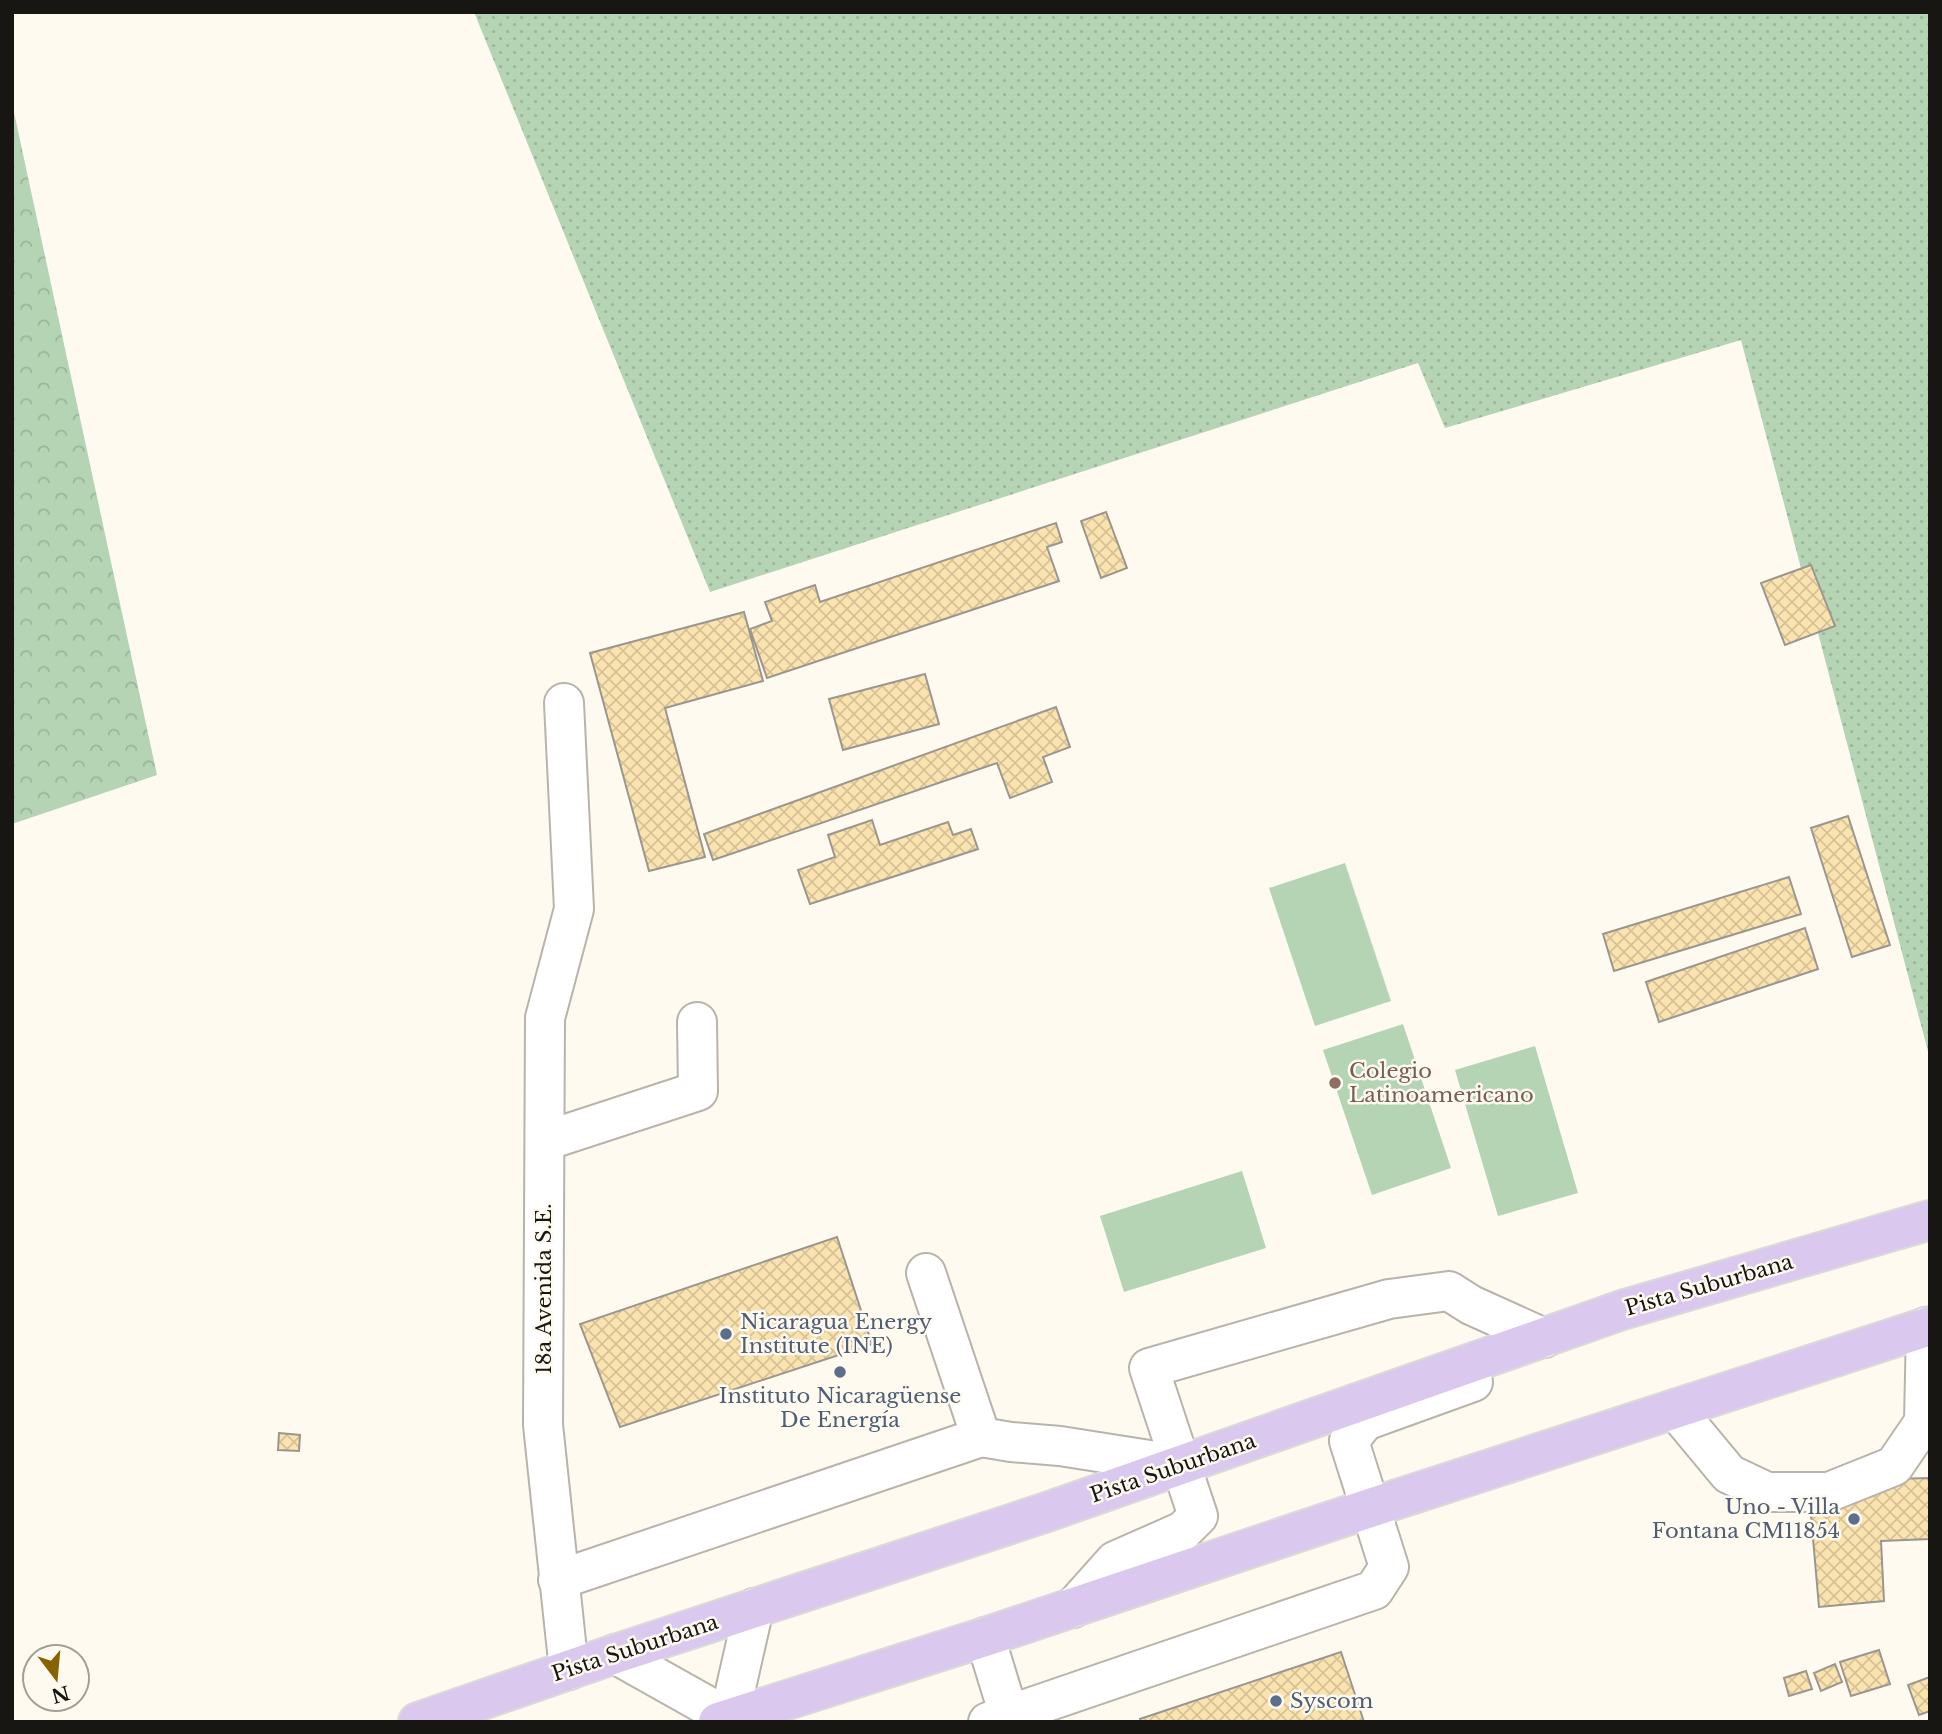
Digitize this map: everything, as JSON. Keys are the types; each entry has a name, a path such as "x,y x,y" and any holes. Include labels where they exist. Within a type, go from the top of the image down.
{"main road":[{"name":"Pista Suburbana","path":"418,1722 615,1654 1044,1513 1622,1310 1930,1220"},
{"path":"726,1721 1928,1326"}],"street":[{"name":"18a Avenida S.E.","path":"564,703 574,909 545,1018 545,1141 528,1424 558,1580 569,1670"},
{"path":"545,1141 698,1091 697,1022"},
{"path":"926,1273 981,1437"},
{"path":"1073,1608 1115,1561 1183,1531 1198,1516 1149,1368 1390,1299 1450,1291 1471,1305 1544,1338"},
{"path":"985,1637 998,1718 1374,1590 1388,1567 1349,1441 1365,1421 1546,1356 1622,1310"},
{"path":"1675,1409 1730,1474 1767,1492 1829,1492 1894,1466 1924,1422 1928,1326"},
{"path":"558,1580 981,1437 1181,1465"},
{"path":"615,1654 726,1721 754,1608"}],"green space":[{"path":"474,12 1930,12 1930,1059 1741,340 1445,428 1418,363 710,592"},
{"path":"12,103 157,775 12,824"},
{"path":"1345,863 1391,1001 1315,1026 1269,888"},
{"path":"1403,1024 1451,1168 1372,1195 1323,1050"},
{"path":"1535,1046 1578,1193 1498,1216 1455,1070"},
{"path":"1242,1171 1266,1248 1124,1292 1100,1216"}],"building":[{"path":"1106,512 1127,568 1101,578 1081,521"},
{"path":"1056,523 1062,542 1047,547 1059,581 767,678 750,629 772,621 765,602 815,585 820,602"},
{"path":"1811,565 1835,626 1785,645 1761,583"},
{"path":"744,612 763,681 665,708 705,857 649,871 590,653"},
{"path":"925,674 939,724 843,750 829,699"},
{"path":"1056,707 1070,747 1043,757 1052,782 1010,798 997,763 713,860 704,834"},
{"path":"1848,816 1890,945 1852,957 1811,828"},
{"path":"872,820 880,845 948,822 953,835 971,829 978,849 810,904 798,870 835,857 828,835"},
{"path":"1789,877 1801,914 1614,971 1603,934"},
{"path":"1805,928 1818,969 1659,1022 1646,982"},
{"name":"Nicaragua Energy Institute (INE)","path":"837,1237 872,1344 620,1427 580,1324"},
{"path":"279,1433 300,1435 299,1451 278,1450"},
{"path":"1930,1478 1930,1539 1881,1541 1884,1601 1819,1607 1808,1481"},
{"path":"1879,1650 1890,1684 1851,1696 1840,1662"},
{"name":"Syscom","path":"1341,1652 1364,1722 1141,1722 1140,1719"},
{"path":"1835,1664 1842,1682 1821,1691 1814,1673"},
{"path":"1806,1671 1812,1689 1789,1696 1784,1678"},
{"path":"1930,1677 1930,1711 1919,1715 1908,1685"}],"place":[{"name":"Colegio Latinoamericano","path":"1335,1083"},
{"name":"Nicaragua Energy Institute (INE)","path":"726,1334"},
{"name":"Instituto Nicaragüense De Energía","path":"840,1372"},
{"name":"Uno - Villa Fontana CM11854","path":"1854,1519"},
{"name":"Syscom","path":"1276,1701"}]}
